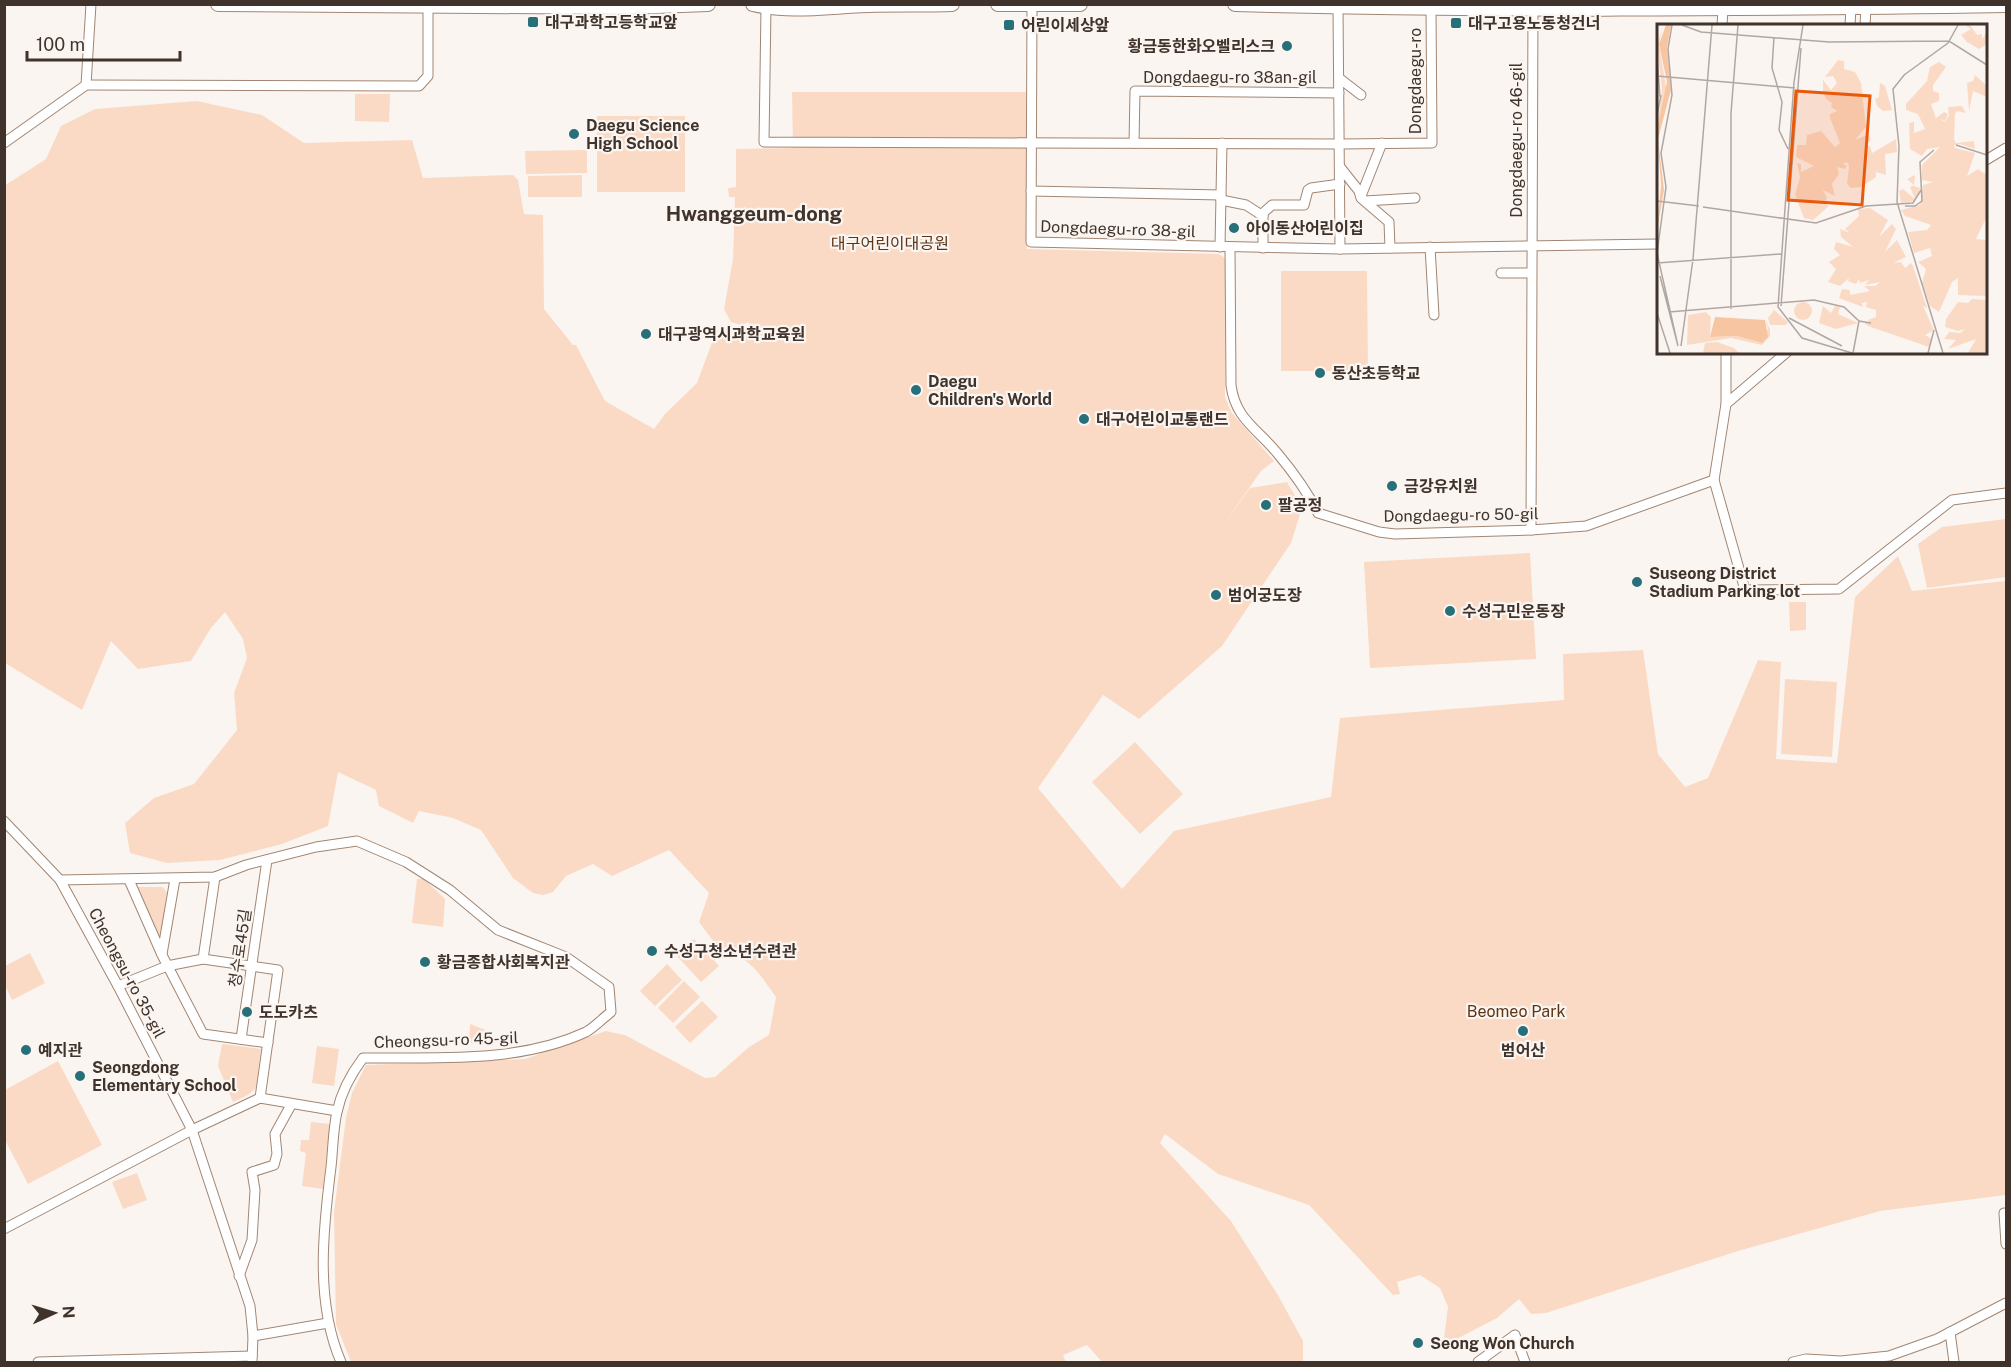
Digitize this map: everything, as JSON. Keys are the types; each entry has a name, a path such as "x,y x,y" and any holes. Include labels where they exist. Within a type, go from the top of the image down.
{"main road":[{"path":"218,4 629,7 708,4"},
{"path":"759,6 952,4"},
{"path":"998,4 1080,4"},
{"name":"Dongdaegu-ro","path":"1235,4 1338,7 2006,5"}],"street":[{"path":"86,85 91,4"},
{"name":"Dongdaegu-ro 38-gil","path":"1032,5 1032,242 1340,249 1657,244"},
{"path":"4,129 8,141 86,85 419,86 428,76 428,6"},
{"path":"759,6 764,142 1340,144"},
{"name":"Dongdaegu-ro","path":"1340,144 1432,143 1428,6"},
{"path":"1338,7 1340,249"},
{"name":"Dongdaegu-ro 46-gil","path":"1531,530 1528,246 1533,7"},
{"path":"1723,24 1729,7"},
{"path":"1850,24 1851,7"},
{"path":"1865,24 1866,7"},
{"path":"1339,78 1361,95"},
{"name":"Dongdaegu-ro 38an-gil","path":"1134,143 1135,91 1339,93"},
{"name":"Dongdaegu-ro 38-gil","path":"1220,247 1222,143"},
{"path":"1363,198 1382,143"},
{"path":"1987,159 2007,148"},
{"path":"1340,167 1363,198 1389,222 1390,248"},
{"path":"1263,248 1263,216 1272,205 1304,205 1308,190 1311,188 1340,184"},
{"path":"1032,191 1221,197 1246,205 1263,216"},
{"path":"1363,198 1415,198"},
{"name":"Dongdaegu-ro 50-gil","path":"1230,247 1233,398 1237,410 1278,454 1310,496 1317,513 1379,532 1395,534 1586,526 1714,480"},
{"path":"1430,247 1434,315"},
{"path":"1501,273 1530,273"},
{"path":"1725,354 1726,404 1714,480 1745,590 1839,589 1952,500 2007,493"},
{"path":"1726,404 1785,354"},
{"name":"Cheongsu-ro 35-gil","path":"4,821 60,880 192,1130 250,1306 253,1336 252,1359"},
{"name":"Cheongsu-ro 45-gil","path":"60,880 214,877 316,847 357,841 406,862 450,890 498,930 566,957 609,987 611,1012 587,1031 526,1052 363,1058 352,1072 337,1111"},
{"name":"청수로45길","path":"241,1039 267,860"},
{"path":"203,959 214,877"},
{"path":"162,955 174,879"},
{"path":"129,880 167,966 203,1034 268,1043"},
{"path":"118,986 167,966 203,959 278,970 260,1098"},
{"path":"4,1229 192,1130 260,1098 337,1111 323,1238 328,1323 341,1362"},
{"path":"239,1276 252,1240 255,1190 252,1172 274,1165 277,1154 275,1134 291,1105"},
{"path":"2004,1213 2007,1245"},
{"path":"1793,1362 1806,1359 1841,1361 1889,1356 1937,1339 2007,1303"},
{"path":"253,1336 328,1323"},
{"path":"1950,1332 1954,1362"},
{"path":"1478,1362 1515,1335 1525,1362"},
{"path":"38,1362 252,1359"}],"green space":[{"name":"Beomeo Park","path":"792,92 1026,92 1027,249 1219,254 1226,259 1225,397 1231,412 1274,461 1261,471 1224,524 1250,488 1287,482 1302,508 1291,543 1222,646 1139,719 1103,695 1038,788 1122,889 1174,831 1331,797 1340,718 1564,700 1563,654 1643,650 1658,754 1685,787 1708,778 1758,660 1781,662 1776,759 1837,763 1855,597 1898,556 1912,591 2006,581 2006,1195 1880,1211 1738,1251 1546,1313 1531,1314 1519,1299 1497,1318 1443,1346 1448,1307 1440,1288 1420,1275 1397,1282 1400,1294 1393,1295 1309,1205 1218,1174 1165,1134 1160,1143 1231,1221 1279,1297 1303,1341 1303,1362 1102,1362 1087,1345 1063,1355 1066,1362 351,1362 336,1324 334,1212 346,1118 352,1093 366,1065 525,1059 606,1031 625,1035 705,1078 715,1077 749,1047 769,1035 776,997 748,962 732,954 721,952 699,922 709,893 669,850 612,876 593,864 566,876 553,892 543,895 533,893 513,878 481,830 453,818 419,811 413,823 379,806 376,790 338,772 328,826 282,844 220,860 167,863 130,853 125,823 154,798 194,784 237,730 234,693 247,658 243,639 225,612 211,628 191,661 138,669 111,641 82,710 5,663 4,186 46,159 61,126 95,109 197,101 262,115 304,143 412,140 423,178 513,175 518,180 524,214 543,215 544,309 573,345 576,345 605,401 654,429 665,414 697,383 714,337 749,326 749,322 741,325 731,322 724,309 733,259 735,197 729,197 728,188 736,187 736,149 793,148"},
{"path":"355,94 390,94 389,122 355,121"},
{"path":"597,116 685,116 685,192 597,192"},
{"path":"587,150 587,173 526,174 525,151"},
{"path":"582,175 582,197 528,197 528,176"},
{"path":"1281,271 1367,271 1368,371 1281,371"},
{"path":"2006,519 2006,577 1927,588 1918,544 1942,527"},
{"name":"수성구민운동장","path":"1530,553 1536,659 1370,668 1364,562"},
{"path":"1789,602 1806,602 1806,630 1790,631"},
{"path":"1785,679 1837,682 1832,757 1781,754"},
{"path":"1135,742 1183,794 1140,834 1092,782"},
{"path":"417,879 424,879 445,899 443,927 412,923"},
{"path":"136,887 163,887 167,893 160,946"},
{"path":"694,939 719,966 701,982 676,955"},
{"path":"30,953 45,983 12,1000 5,985 5,966"},
{"path":"667,964 682,980 655,1006 640,991"},
{"path":"684,981 700,997 673,1023 658,1008"},
{"path":"702,1001 718,1017 690,1043 675,1027"},
{"path":"470,1024 485,1030 484,1045 469,1043"},
{"path":"222,1044 261,1049 256,1088 248,1095 233,1102 218,1066"},
{"path":"317,1046 339,1049 334,1086 312,1083"},
{"path":"58,1061 102,1145 28,1184 5,1140 5,1090"},
{"path":"311,1122 330,1124 323,1189 302,1186 306,1153 300,1151 301,1140 309,1140"},
{"path":"137,1173 147,1200 123,1209 112,1182"}],"place":[{"name":"대구과학고등학교앞","path":"533,22"},
{"name":"대구고용노동청건너","path":"1456,23"},
{"name":"어린이세상앞","path":"1009,25"},
{"name":"황금동한화오벨리스크","path":"1287,46"},
{"name":"Daegu Science High School","path":"574,134"},
{"name":"아이동산어린이집","path":"1234,228"},
{"name":"대구광역시과학교육원","path":"646,334"},
{"name":"동산초등학교","path":"1320,373"},
{"name":"Daegu Children's World","path":"916,390"},
{"name":"대구어린이교통랜드","path":"1084,419"},
{"name":"금강유치원","path":"1392,486"},
{"name":"팔공정","path":"1266,505"},
{"name":"Suseong District Stadium Parking lot","path":"1637,582"},
{"name":"범어궁도장","path":"1216,595"},
{"name":"수성구민운동장","path":"1450,611"},
{"name":"수성구청소년수련관","path":"652,951"},
{"name":"황금종합사회복지관","path":"425,962"},
{"name":"도도카츠","path":"247,1012"},
{"name":"범어산","path":"1523,1031"},
{"name":"예지관","path":"26,1050"},
{"name":"Seongdong Elementary School","path":"80,1076"},
{"name":"Seong Won Church","path":"1418,1343"}],"district":[{"name":"Hwanggeum-dong","path":"754,214"}],"park label":[{"name":"대구어린이대공원","path":"890,243"}]}
